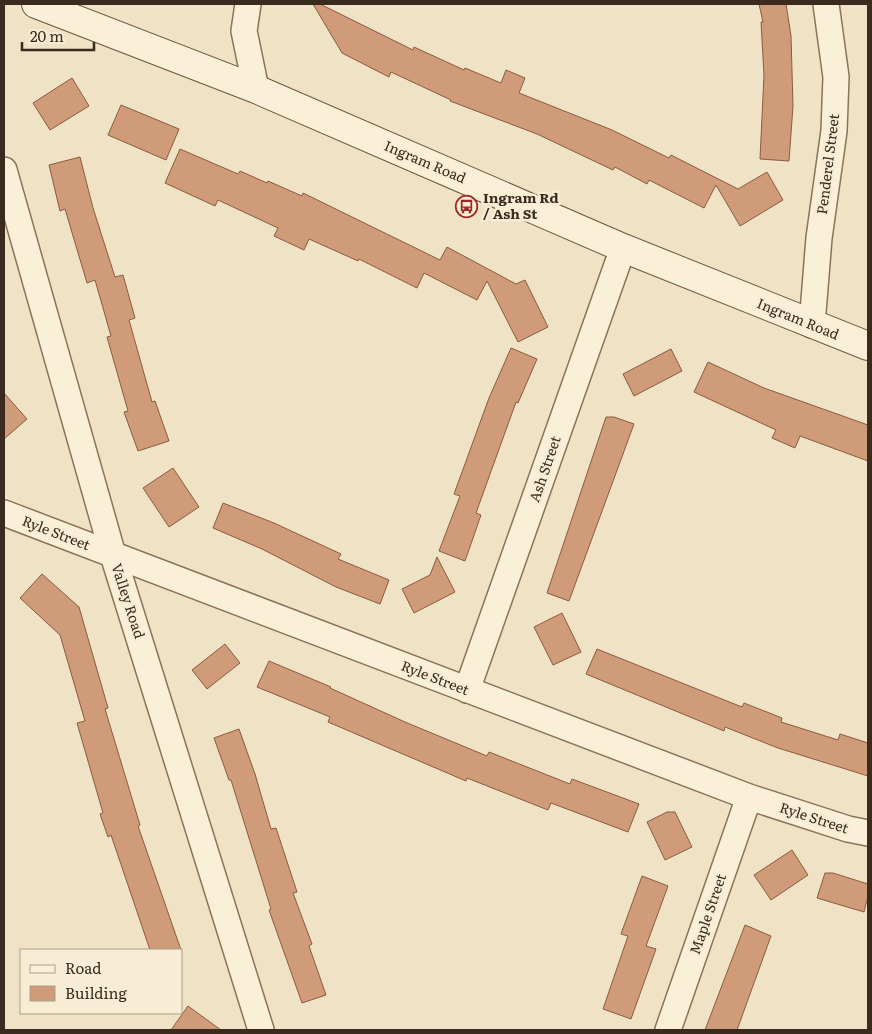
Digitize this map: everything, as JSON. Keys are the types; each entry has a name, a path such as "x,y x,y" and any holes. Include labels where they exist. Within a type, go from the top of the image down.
{"street":[{"name":"Ingram Road","path":"36,4 256,89 622,248 868,346"},
{"path":"248,4 244,31 256,89"},
{"name":"Penderel Street","path":"812,324 819,238 834,132 836,77 826,4"},
{"name":"Valley Road","path":"4,170 113,555 261,1030"},
{"name":"Ash Street","path":"467,690 622,248"},
{"name":"Ryle Street","path":"4,513 748,797 848,829 868,833"},
{"name":"Maple Street","path":"668,1030 748,797"}],"building":[{"path":"313,4 320,4 413,50 414,47 464,70 465,68 501,83 506,70 525,78 519,93 612,130 669,158 671,155 738,189 767,172 783,200 740,226 716,185 704,208 649,180 647,184 615,167 613,170 537,134 450,101 391,72 389,77 342,53"},
{"path":"759,4 786,4 791,36 793,106 789,161 760,159 764,75 761,22 763,22"},
{"path":"72,78 89,106 50,130 33,103"},
{"path":"121,105 179,129 166,160 108,135"},
{"path":"180,149 238,174 240,171 302,196 303,193 440,260 447,247 516,284 525,280 548,327 518,342 487,281 477,300 424,273 417,288 359,259 358,261 309,239 304,250 274,236 278,228 218,200 215,206 165,183"},
{"path":"80,157 93,208 115,277 123,275 135,318 129,320 152,402 155,401 169,441 138,451 124,412 128,411 107,337 111,336 95,280 87,283 65,209 60,211 49,165"},
{"path":"511,348 537,359 518,403 516,402 476,513 481,515 465,561 439,551 460,496 454,494 489,398"},
{"path":"671,349 682,371 634,396 623,374"},
{"path":"708,362 764,388 868,425 868,461 800,436 795,448 772,438 776,430 694,392"},
{"path":"4,393 27,419 4,439"},
{"path":"606,417 614,417 634,424 569,601 547,593"},
{"path":"173,468 199,507 169,527 143,488"},
{"path":"223,503 274,523 341,554 338,559 389,580 380,604 336,587 262,549 213,528"},
{"path":"437,557 455,592 414,613 402,589 430,575"},
{"path":"42,574 79,607 108,708 105,709 140,825 138,826 181,949 150,949 111,835 108,837 100,814 103,813 77,723 85,721 60,635 20,598"},
{"path":"562,613 581,652 553,665 534,627"},
{"path":"225,644 240,663 207,689 192,670"},
{"path":"597,649 742,707 744,703 782,718 781,722 838,740 840,734 868,743 868,776 778,748 725,727 724,731 586,674"},
{"path":"269,661 331,687 405,722 487,756 489,752 570,784 572,779 639,804 628,832 551,803 548,810 467,778 466,781 328,722 330,717 257,687"},
{"path":"239,729 255,774 271,829 276,828 297,892 293,893 312,944 309,946 326,995 302,1003 269,910 271,909 231,780 229,780 214,738"},
{"path":"667,812 675,812 692,847 665,860 647,822"},
{"path":"792,850 808,875 771,900 754,875"},
{"path":"825,873 833,873 868,884 868,896 864,912 817,898"},
{"path":"642,876 668,886 646,946 656,949 631,1019 603,1009 628,936 621,934"},
{"path":"745,925 771,936 737,1030 705,1030"},
{"path":"188,1006 221,1030 171,1030"}],"place":[{"name":"Ingram Rd / Ash St","path":"467,206"}]}
